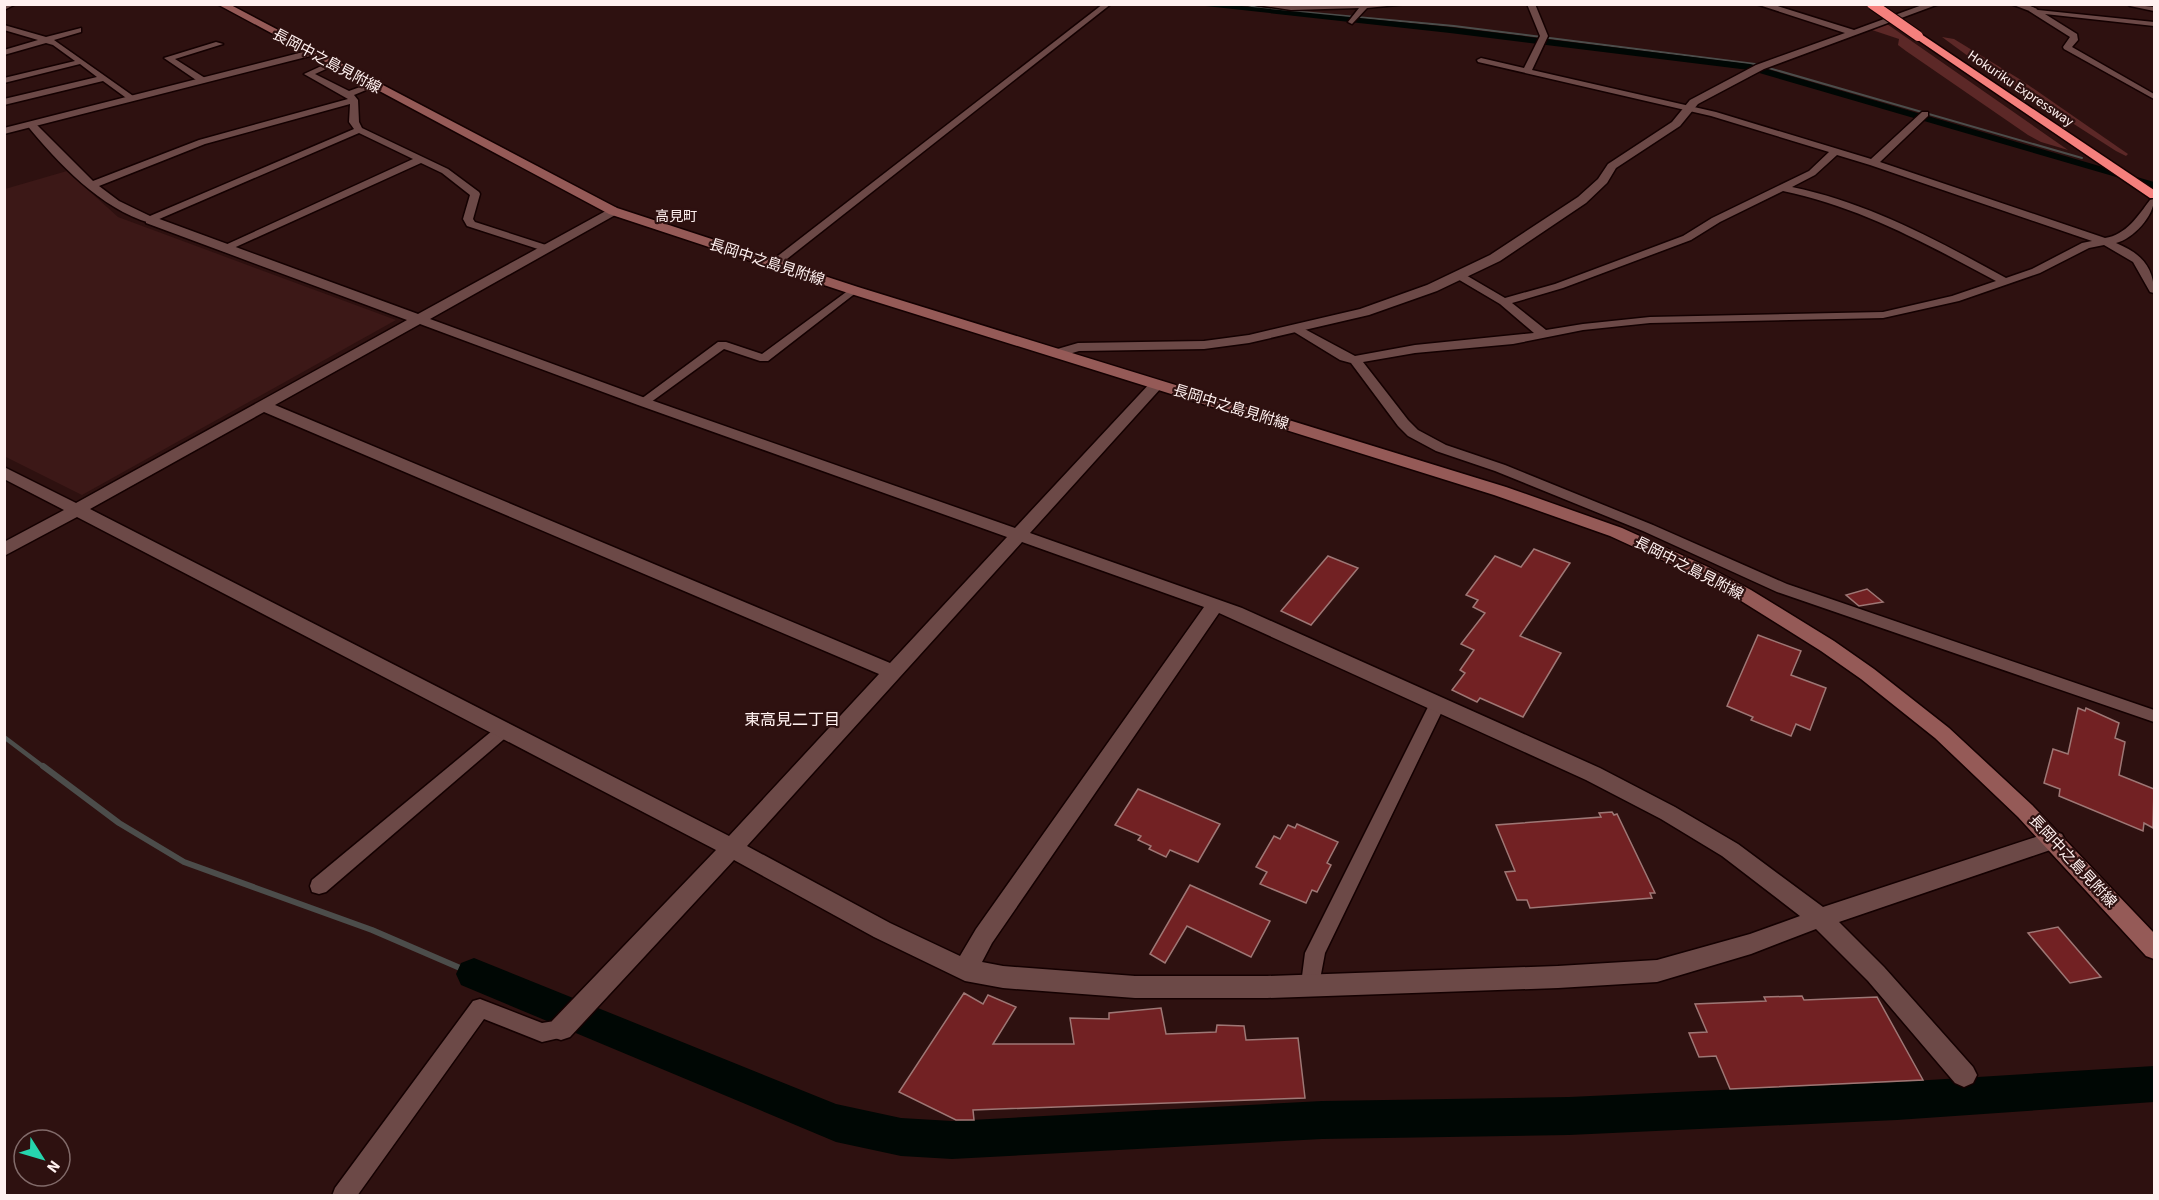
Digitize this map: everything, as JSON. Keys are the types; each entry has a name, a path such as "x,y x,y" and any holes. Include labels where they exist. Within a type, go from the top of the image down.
{"highway":[{"name":"Hokuriku Expressway","path":"1872,4 2154,195"},
{"name":"Hokuriku Expressway","path":"1886,4 2154,183"}],"main road":[{"name":"長岡中之島見附線","path":"228,5 310,52 613,211 853,290 1572,515 1655,549 1741,593 1860,668 1941,731 1997,782 2054,840 2154,949"}],"street":[{"path":"4,7 12,4"},
{"path":"367,4 379,4"},
{"path":"774,264 1108,4"},
{"path":"1254,4 1291,8 1404,4"},
{"path":"1527,71 1543,40 1531,4"},
{"path":"1760,4 1854,33"},
{"path":"1059,353 1077,347 1204,345 1249,339 1383,306 1460,276 1495,258 1582,200 1603,181 1616,163 1676,123 1694,102 1757,69 1935,4"},
{"path":"2015,4 2032,9 2154,24"},
{"path":"2032,9 2041,4"},
{"path":"2130,4 2154,9"},
{"path":"1352,22 1364,7"},
{"path":"2032,9 2074,36 2074,40 2067,46 2154,97"},
{"path":"4,27 56,43 132,98"},
{"path":"4,53 78,30"},
{"path":"202,81 168,58 219,44"},
{"path":"4,131 310,52"},
{"path":"1481,60 1689,108 1836,151 2106,242 2133,255 2145,267 2154,290"},
{"path":"4,81 80,62"},
{"path":"333,64 308,74 351,97"},
{"path":"4,102 103,78"},
{"path":"92,185 178,149 351,97 374,85"},
{"path":"351,97 354,122 359,130 445,171 476,194 469,213 468,219 471,224 545,248"},
{"path":"1873,163 1925,114"},
{"path":"31,124 92,185 122,208 150,220 644,402 1236,612 1593,774 1668,813 1730,850 1820,918 1876,974 1964,1075"},
{"path":"150,220 359,130"},
{"path":"1504,302 1559,286 1687,238 1716,220 1812,173 1836,151"},
{"path":"227,248 422,159"},
{"path":"1783,188 1812,195 1918,234 2005,282"},
{"path":"1295,328 1344,357 1355,360 1415,349 1513,340 1583,327 1650,320 1883,315 1930,306 2005,282 2036,271 2086,245 2119,239 2134,227 2154,202"},
{"path":"4,550 613,211"},
{"path":"1460,276 1504,302 1544,335"},
{"path":"644,402 722,345 764,358 853,290"},
{"path":"1355,360 1403,423 1425,440 1648,528 1767,581 2154,716"},
{"path":"343,1196 480,1008 542,1033 561,1029 732,848 1157,384"},
{"path":"264,406 892,672"},
{"path":"4,472 732,848 882,930 965,970 1003,977 1136,987 1267,987 1558,977 1657,971 1751,944 1820,918 2054,840"},
{"path":"1741,593 1767,581"},
{"path":"965,970 991,927 1215,605"},
{"path":"1311,984 1316,953 1438,703"},
{"path":"319,886 504,730"}],"shaded area":[{"path":"1887,24 2068,150 2041,142 2028,135 1906,51 1898,45 1899,39 1872,30"},
{"path":"1942,37 1954,39 2021,80 2128,154 2126,156 2116,151 1972,59"},
{"path":"67,171 118,217 396,320 82,495 4,456 5,189"}],"building":[{"path":"1534,549 1570,563 1520,636 1561,653 1523,717 1480,698 1477,702 1452,690 1465,673 1460,670 1474,650 1461,644 1485,613 1473,607 1478,600 1466,595 1495,556 1521,567"},
{"path":"1328,556 1358,568 1311,625 1281,611"},
{"path":"1867,589 1883,602 1859,606 1846,595"},
{"path":"1758,635 1801,651 1791,675 1826,688 1810,730 1796,724 1791,736 1751,720 1753,717 1727,706"},
{"path":"2078,708 2085,711 2086,708 2119,723 2115,738 2125,742 2119,775 2154,789 2153,828 2144,823 2143,831 2059,796 2060,789 2044,783 2053,749 2068,754"},
{"path":"1138,789 1220,824 1198,862 1170,850 1166,857 1149,849 1151,846 1138,840 1141,836 1115,825"},
{"path":"1612,812 1614,815 1617,814 1655,893 1650,893 1652,898 1530,908 1527,900 1517,900 1505,872 1515,871 1496,825 1601,817 1599,813"},
{"path":"1297,824 1338,842 1327,863 1331,865 1317,892 1312,890 1306,903 1260,884 1267,872 1256,867 1274,836 1280,839 1288,825 1295,828"},
{"path":"1190,885 1270,921 1251,957 1187,926 1165,963 1150,954"},
{"path":"2058,927 2101,977 2070,983 2028,933"},
{"path":"964,993 983,1004 988,995 1016,1007 993,1044 1074,1044 1070,1018 1109,1019 1109,1013 1161,1008 1166,1034 1216,1032 1217,1025 1244,1026 1246,1040 1298,1038 1305,1098 973,1110 974,1120 956,1120 899,1092"},
{"path":"1802,996 1804,1000 1877,997 1923,1080 1730,1089 1716,1056 1699,1057 1689,1033 1707,1032 1695,1004 1766,1001 1764,997"}],"waterway":[{"path":"1191,4 1450,30 1750,67 2154,185"},
{"path":"1245,4 1258,8 1454,26 1755,64 2082,158"},
{"path":"4,737 45,768"},
{"path":"43,766 119,823 184,862 372,930 474,974"},
{"path":"474,974 836,1123 901,1137 952,1140 1322,1120 1569,1116 1897,1101 2154,1084"}],"district":[{"name":"高見町","path":"676,216"},
{"name":"東高見二丁目","path":"792,719"}]}
